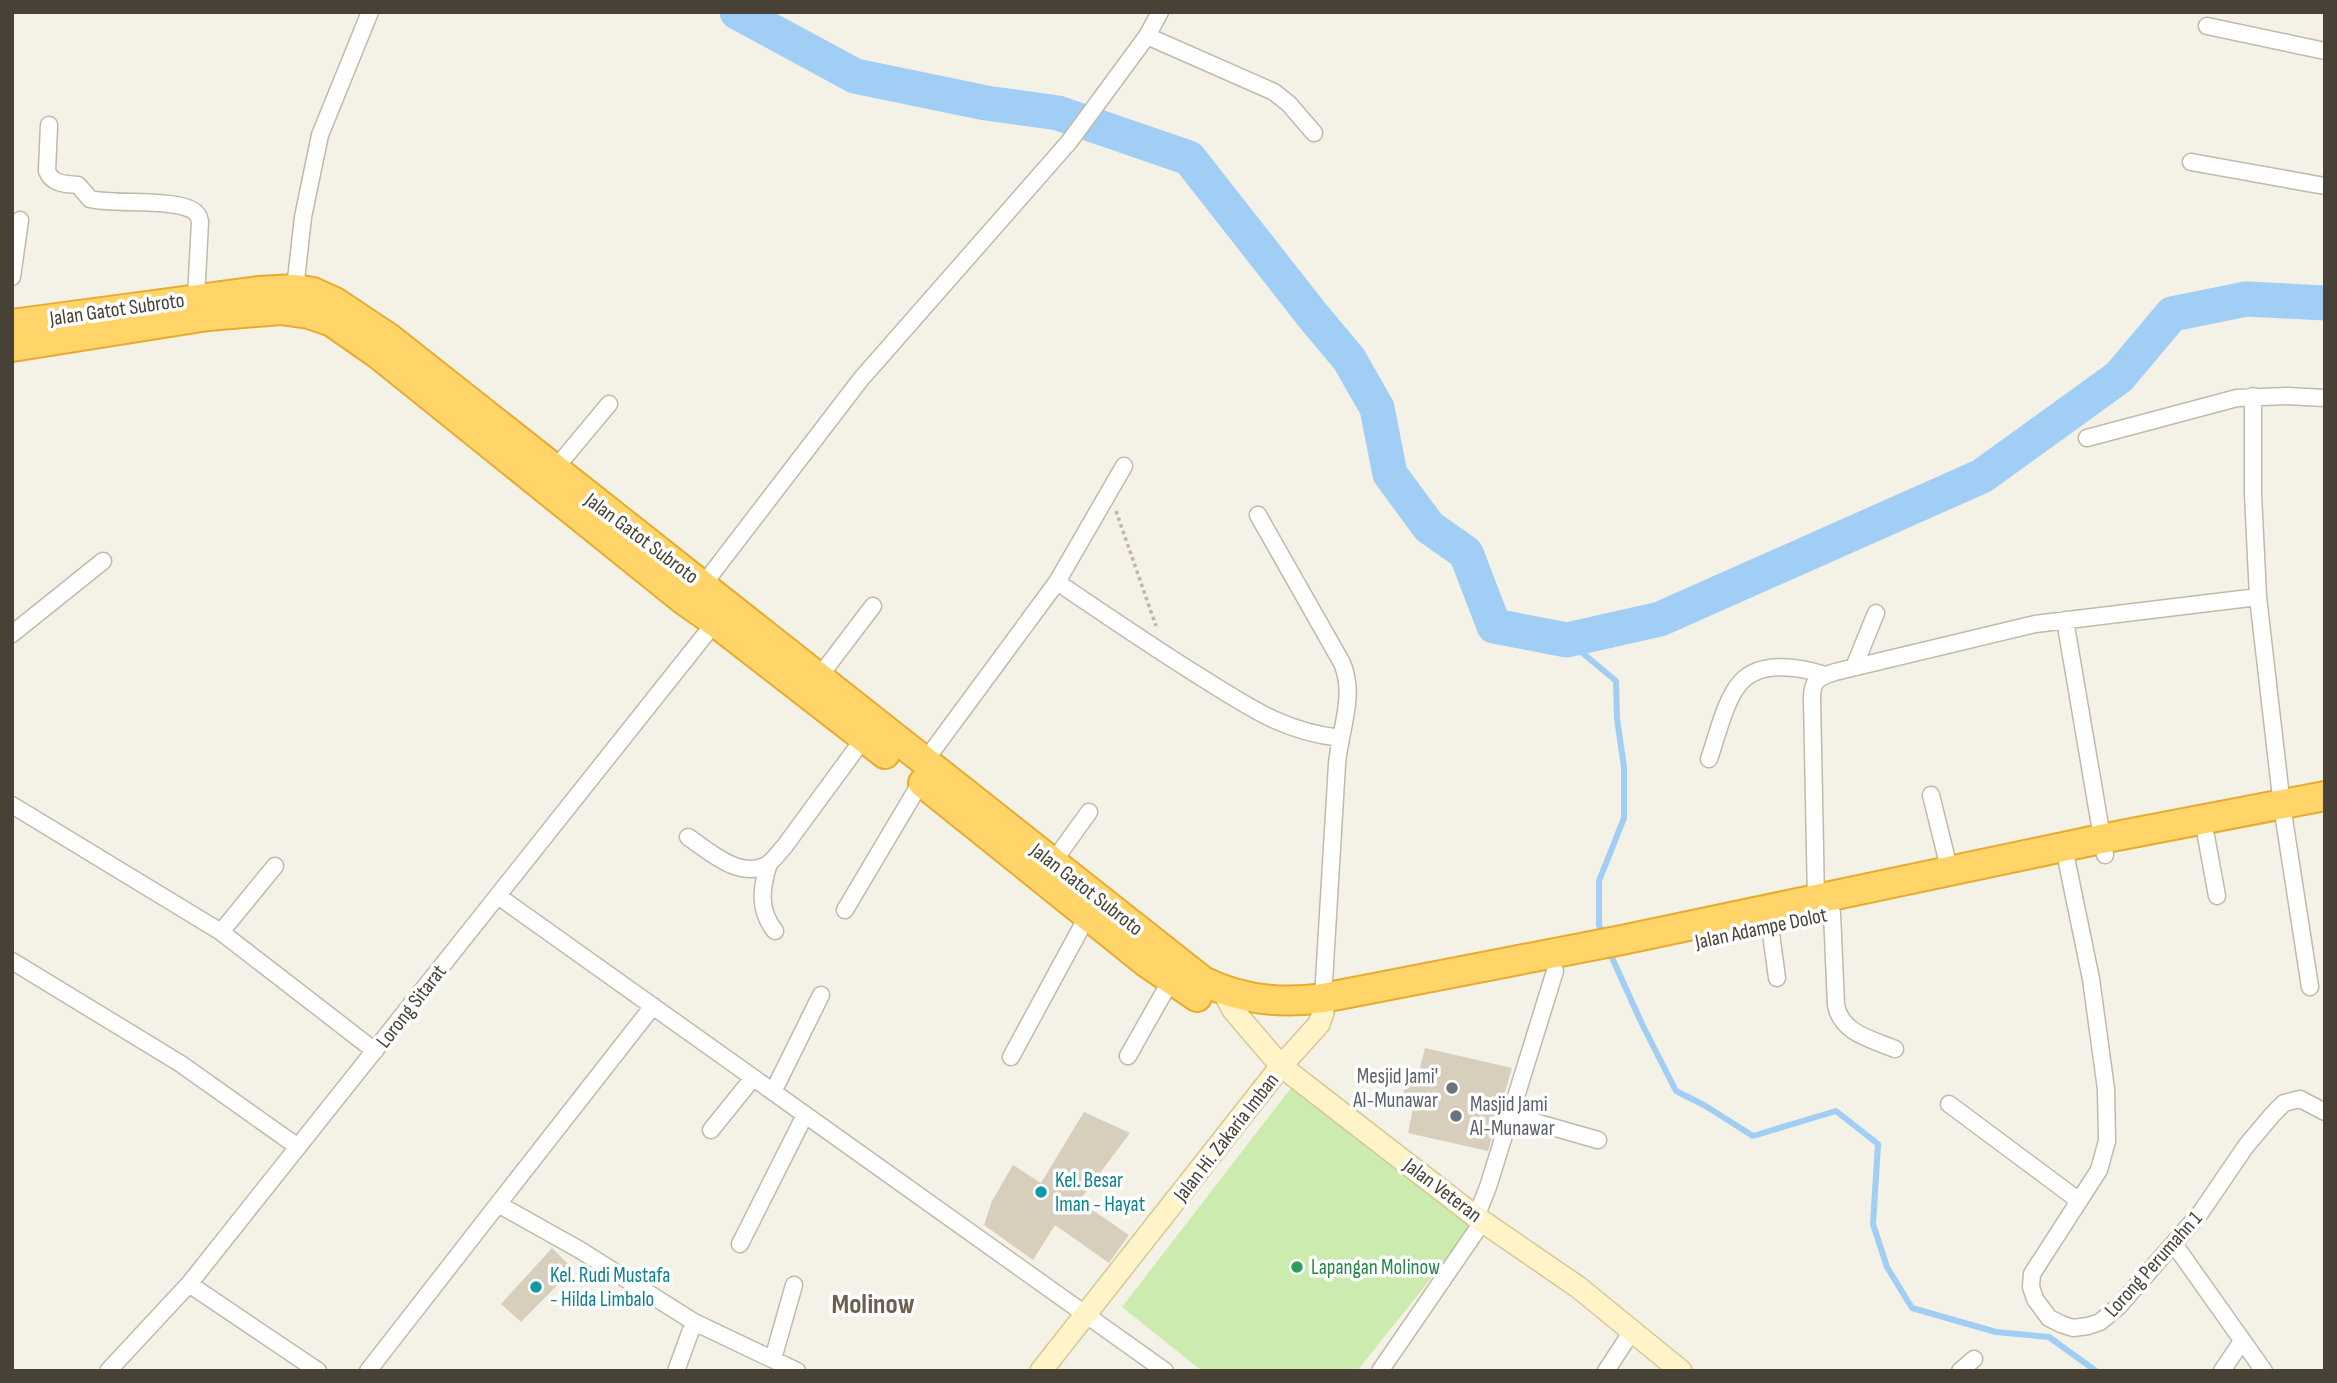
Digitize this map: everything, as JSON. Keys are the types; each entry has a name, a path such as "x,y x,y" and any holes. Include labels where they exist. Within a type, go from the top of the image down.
{"highway":[{"name":"Jalan Gatot Subroto","path":"12,324 196,298 296,277 313,292 335,302 685,601 722,614 818,677 1088,915 1117,926 1214,995"},
{"name":"Jalan Gatot Subroto","path":"12,347 208,316 281,310 309,314 332,322 390,351 554,470 703,585 722,614 864,738 923,772 1053,862 1171,981 1214,995"},
{"name":"Jalan Adampe Dolot","path":"2103,847 2206,836 2284,813 2325,796"},
{"name":"Jalan Adampe Dolot","path":"1323,1005 1589,956 2067,857 2103,847 2284,813 2325,812"},
{"name":"Jalan Adampe Dolot","path":"1623,949 1770,926 1824,906 1950,872 2067,857"},
{"name":"Jalan Adampe Dolot","path":"1214,995 1323,1005 1555,971 1589,956"}],"street":[{"path":"296,277 306,198 320,135 370,12"},
{"path":"703,585 861,379 1069,142 1147,36 1160,12"},
{"path":"2207,26 2325,51"},
{"path":"1147,36 1274,92 1289,104 1314,132"},
{"path":"49,125 47,171 50,178 78,185 90,200 169,204 192,210 198,215 200,222 196,298"},
{"path":"2191,162 2325,186"},
{"path":"12,277 20,220"},
{"path":"2087,438 2211,404 2253,396 2325,398"},
{"path":"2253,396 2253,513 2258,597 2284,813 2310,987"},
{"path":"554,470 609,404"},
{"path":"845,910 923,772 1057,582 1124,466"},
{"path":"1258,515 1346,673 1349,689 1339,738 1323,1005"},
{"path":"12,634 103,561"},
{"path":"1057,582 1166,656 1267,718 1305,732 1339,738"},
{"path":"1895,1049 1847,1027 1838,1018 1824,906 1812,687 1816,680 1854,667 2035,624 2258,597"},
{"path":"818,677 873,606"},
{"path":"1854,667 1876,613"},
{"name":"Lorong Sitarat","path":"108,1371 189,1284 722,614"},
{"path":"2065,620 2103,847"},
{"path":"1709,759 1732,694 1742,680 1760,671 1784,667 1803,668 1825,675"},
{"path":"775,931 766,920 762,902 762,884 769,863 864,738"},
{"path":"1931,795 1950,872"},
{"path":"12,805 221,932 375,1051"},
{"path":"1053,862 1089,812"},
{"path":"688,836 738,867 753,869 769,863"},
{"path":"2206,836 2217,896"},
{"name":"Lorong Perumahn 1","path":"2067,857 2091,979 2106,1089 2107,1141 2099,1170 2032,1274 2031,1287 2035,1299 2049,1318 2061,1324 2081,1327 2100,1321 2119,1306 2174,1244 2215,1193 2246,1146 2284,1102 2300,1099 2325,1112"},
{"path":"221,932 275,866"},
{"path":"498,896 1165,1371"},
{"path":"1012,1057 1088,915"},
{"path":"1770,926 1777,978"},
{"path":"12,961 181,1063 298,1147"},
{"path":"1380,1371 1479,1219 1555,971"},
{"path":"1128,1056 1171,981"},
{"path":"773,1092 821,995"},
{"name":"Jalan Veteran","path":"1214,995 1282,1066 1479,1219 1578,1287 1681,1371"},
{"name":"Jalan Hi. Zakaria Imban","path":"1041,1371 1282,1066 1320,1024 1323,1005"},
{"path":"368,1371 653,1006"},
{"path":"711,1130 753,1078"},
{"path":"1949,1104 2078,1200"},
{"path":"740,1244 805,1115"},
{"path":"1510,1115 1598,1140"},
{"path":"498,1204 580,1250 694,1322 797,1371"},
{"path":"2174,1244 2264,1371"},
{"path":"189,1284 318,1371"},
{"path":"773,1359 794,1285"},
{"path":"677,1371 694,1322"},
{"path":"1606,1371 1632,1331"},
{"path":"2222,1371 2242,1340"},
{"path":"1960,1371 1974,1359"}],"path":[{"path":"1109,489 1166,656"}],"green space":[{"name":"Lapangan Molinow","path":"1291,1088 1472,1227 1357,1371 1202,1371 1122,1307"}],"building":[{"name":"Masjid Jami Al-Munawar","path":"1425,1048 1512,1068 1488,1151 1408,1133 1415,1099 1403,1096 1407,1078 1417,1080"},
{"name":"Kel. Besar Iman - Hayat","path":"1084,1112 1130,1133 1079,1201 1129,1235 1109,1263 1055,1225 1033,1260 984,1225 992,1201 1013,1165 1041,1183"},
{"name":"Kel. Rudi Mustafa - Hilda Limbalo","path":"552,1248 573,1269 521,1322 501,1304"}],"waterway":[{"path":"737,12 855,76 986,103 1058,113 1189,158 1349,359 1377,408 1390,474 1429,527 1466,553 1494,626 1567,640 1660,619 1982,476 2119,377 2172,314 2246,299 2325,303"},
{"path":"1567,640 1616,681 1617,719 1624,767 1624,818 1599,881 1599,925 1604,937"},
{"path":"1609,951 1676,1091 1753,1136 1836,1111 1878,1144 1873,1224 1887,1267 1912,1308 1996,1332 2049,1337 2096,1371"}],"place":[{"name":"Mesjid Jami' Al-Munawar","path":"1452,1088"},
{"name":"Masjid Jami Al-Munawar","path":"1456,1116"},
{"name":"Kel. Besar Iman - Hayat","path":"1041,1192"},
{"name":"Lapangan Molinow","path":"1297,1267"},
{"name":"Kel. Rudi Mustafa - Hilda Limbalo","path":"536,1287"}],"district":[{"name":"Molinow","path":"873,1303"}]}
